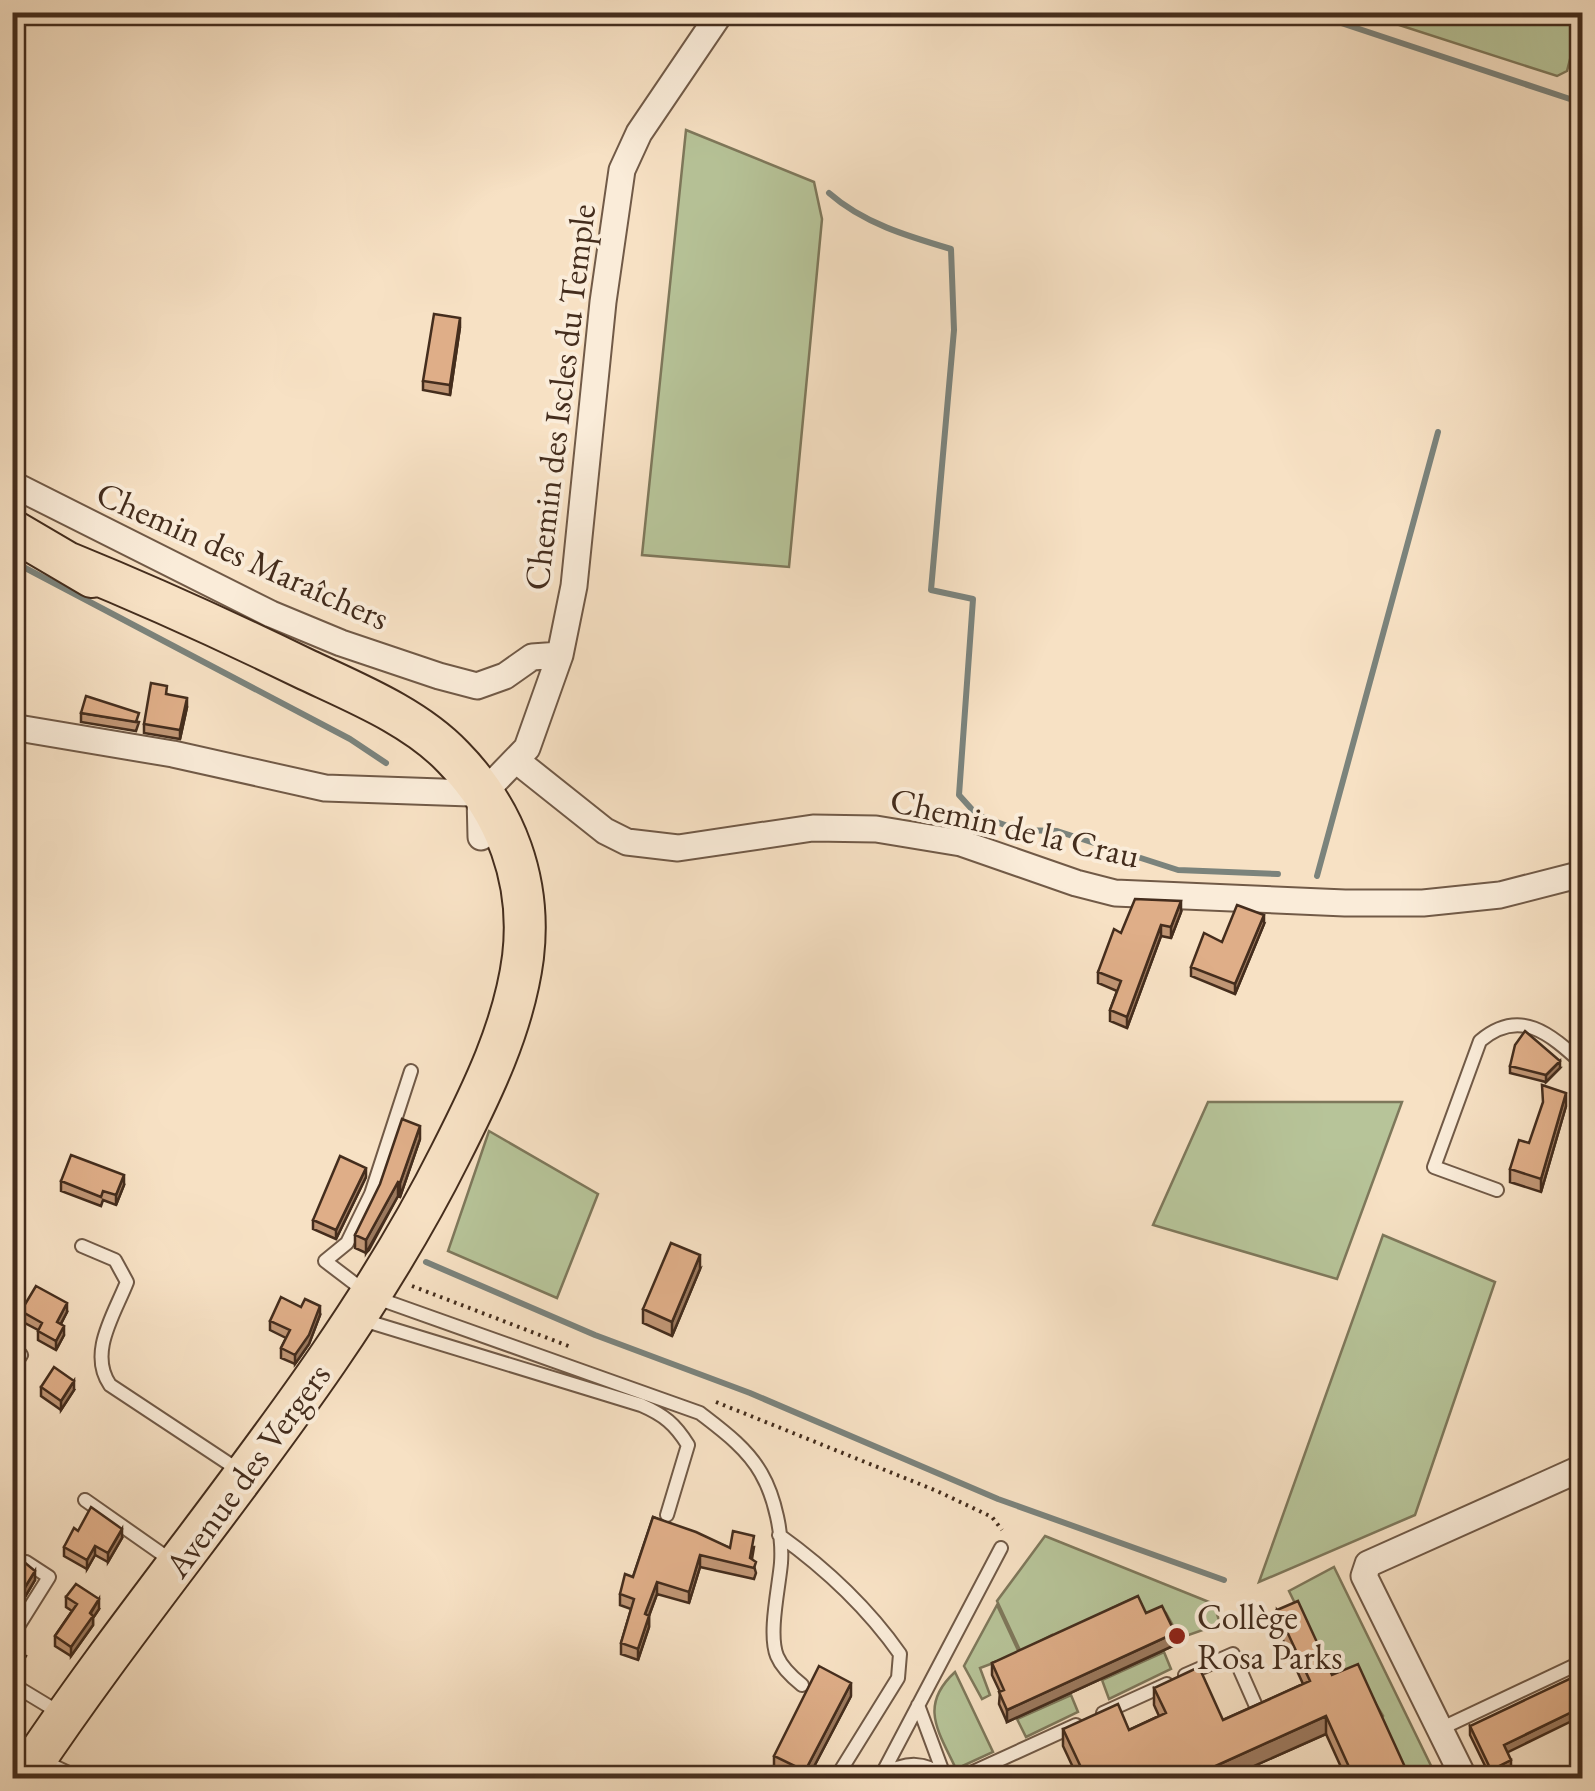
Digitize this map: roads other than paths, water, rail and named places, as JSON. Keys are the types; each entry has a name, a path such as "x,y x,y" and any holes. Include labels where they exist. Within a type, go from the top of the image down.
{"main road":[{"path":"12,530 130,601 319,697 391,739 501,819 522,885 523,956 509,1018 492,1067 453,1150"},
{"path":"69,563 260,646 353,692 434,740 454,758 501,895 504,950 495,1013 453,1150"},
{"name":"Avenue des Vergers","path":"30,1768 363,1306 424,1210 453,1150"}],"street":[{"name":"Chemin des Iscles du Temple","path":"466,792 517,761 534,734 560,655 574,586 603,302 622,170 639,133 720,12"},
{"name":"Chemin des Maraîchers","path":"12,484 271,614 341,644 439,676 476,686 505,676 532,657 560,655"},
{"path":"12,730 173,754 325,788 466,792"},
{"name":"Chemin de la Crau","path":"517,761 605,832 626,842 678,848 813,828 876,829 961,843 1115,893 1345,903 1423,904 1500,895 1582,874"},
{"path":"1464,1778 1364,1576 1368,1564 1582,1468"}],"lane":[{"path":"1498,1190 1434,1168 1480,1040 1492,1030 1510,1024 1538,1029 1582,1063"},
{"path":"411,1072 372,1194 347,1244 325,1261 363,1306 665,1416 677,1426 688,1445 667,1515"},
{"path":"1582,1076 1582,1089"},
{"path":"82,1246 115,1260 127,1282 101,1347 99,1362 110,1386 245,1474"},
{"path":"363,1306 700,1413 735,1440 762,1473 777,1517 782,1557 775,1653 788,1674 802,1685"},
{"path":"12,1344 21,1355 12,1369"},
{"path":"85,1500 178,1565"},
{"path":"779,1535 820,1564 884,1630 900,1654 898,1678 836,1778"},
{"path":"881,1777 1001,1548"},
{"path":"12,1636 49,1577 26,1562"},
{"path":"960,1778 1233,1654 1259,1713"},
{"path":"1440,1729 1582,1662"},
{"path":"12,1684 66,1717"},
{"path":"918,1705 945,1777"},
{"path":"881,1777 902,1764 922,1765 945,1777"},
{"path":"30,1768 80,1778"},
{"path":"1566,1778 1582,1770"}],"waterway":[{"path":"1317,15 1579,102"},
{"path":"829,193 871,220 951,249 954,330 931,590 973,599 959,795 977,815 1019,830 1057,831 1178,870 1278,874"},
{"path":"1317,876 1438,432"},
{"path":"12,561 350,739 386,763"},
{"path":"426,1262 998,1499 1224,1580"}],"place":[{"name":"Collège Rosa Parks","path":"1177,1636"}]}
